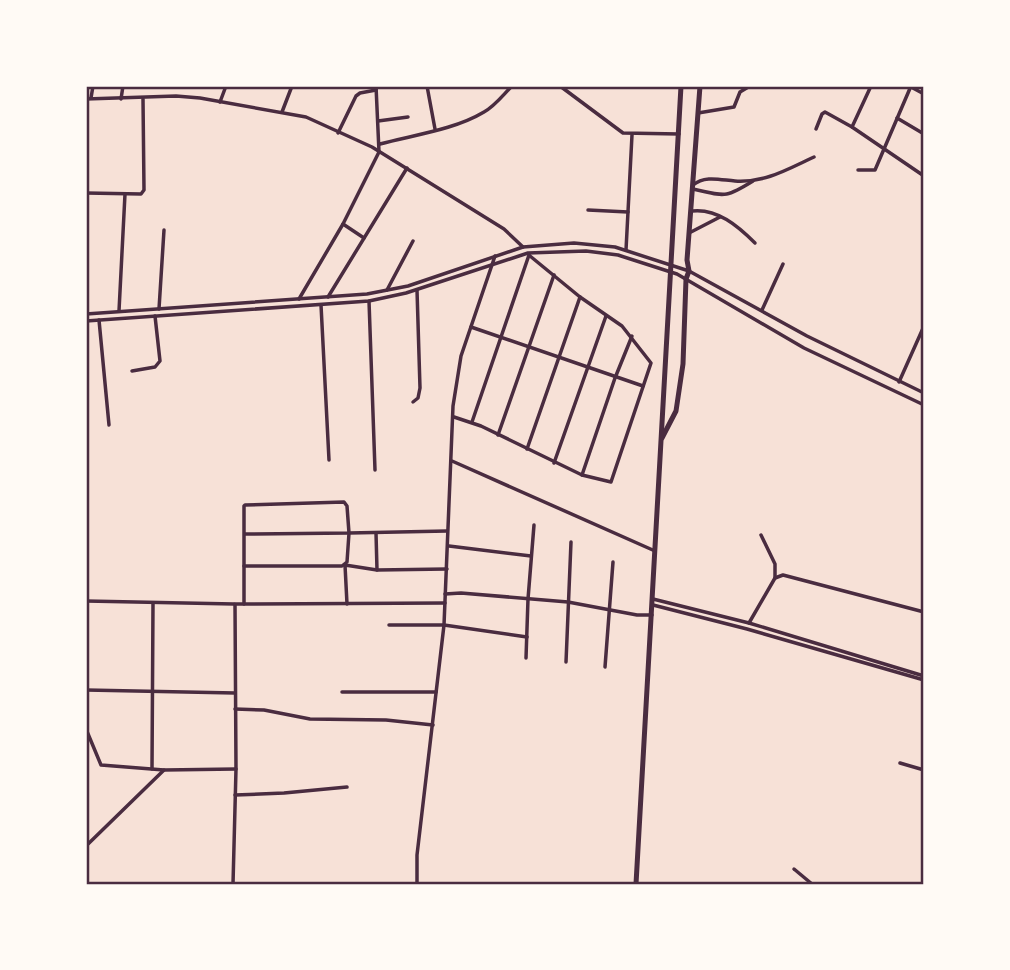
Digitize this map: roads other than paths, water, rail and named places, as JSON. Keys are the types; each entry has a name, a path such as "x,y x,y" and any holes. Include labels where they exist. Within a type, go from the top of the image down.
{"main road":[{"path":"636,884 681,86"},
{"path":"661,441 676,411 683,364 686,279 689,271 687,260 700,86"},
{"path":"663,410 668,413 676,411"}],"street":[{"path":"93,86 88,98 143,99 176,96 306,117 407,168 504,229 523,247"},
{"path":"121,99 123,86"},
{"path":"220,102 226,86"},
{"path":"282,112 292,86"},
{"path":"427,86 435,129"},
{"path":"380,144 453,125 486,111 512,86"},
{"path":"560,86 618,131 632,135 679,134"},
{"path":"698,113 734,107 740,92 750,86"},
{"path":"852,127 871,86"},
{"path":"858,170 875,170 910,86 924,94"},
{"path":"299,299 379,152 376,88 356,96 338,132"},
{"path":"86,193 141,194 145,188 143,99"},
{"path":"816,129 825,112 924,176"},
{"path":"378,121 408,117"},
{"path":"897,118 924,134"},
{"path":"626,250 632,135"},
{"path":"693,187 703,179 755,180 772,177 814,157"},
{"path":"328,297 407,168"},
{"path":"693,187 728,196 755,180"},
{"path":"119,312 125,194"},
{"path":"692,211 706,209 733,223 755,243"},
{"path":"589,210 628,212"},
{"path":"691,232 720,217"},
{"path":"342,224 364,238"},
{"path":"159,309 164,230"},
{"path":"387,290 413,242"},
{"path":"86,314 367,295 408,286 523,247 574,243 626,250 671,263 807,336 924,393"},
{"path":"86,321 369,301 417,290 529,255 568,250 597,252 623,257 686,279 804,348 924,405"},
{"path":"453,417 472,423 582,475 611,482 652,365 632,336 529,255"},
{"path":"472,423 529,255"},
{"path":"417,884 417,855 444,625 457,378 495,256"},
{"path":"762,310 783,264"},
{"path":"498,435 554,274"},
{"path":"413,402 418,398 420,388 417,290"},
{"path":"527,449 580,297"},
{"path":"369,301 374,470"},
{"path":"225,304 225,312"},
{"path":"321,305 329,460"},
{"path":"554,463 607,315"},
{"path":"132,371 155,367 160,361 155,316"},
{"path":"99,320 109,425"},
{"path":"899,382 924,326"},
{"path":"471,327 643,386"},
{"path":"582,475 632,336"},
{"path":"451,461 655,551"},
{"path":"244,604 244,506 344,502 347,506 349,533 345,565 347,604"},
{"path":"526,658 534,525"},
{"path":"245,534 447,531"},
{"path":"376,533 377,569"},
{"path":"748,626 775,578 775,564 761,535"},
{"path":"566,662 572,542"},
{"path":"449,546 531,556"},
{"path":"605,667 613,562"},
{"path":"244,566 345,565 377,569 447,569"},
{"path":"775,578 783,575 924,612"},
{"path":"445,594 568,602 652,615"},
{"path":"86,601 153,604 445,603"},
{"path":"653,602 748,626 924,678"},
{"path":"152,769 153,604"},
{"path":"233,884 236,769 235,604"},
{"path":"389,625 444,625 527,637"},
{"path":"86,690 235,693"},
{"path":"342,692 436,692"},
{"path":"235,709 264,710 310,719 386,720 433,725"},
{"path":"86,729 101,765 164,770 236,769"},
{"path":"900,763 924,770"},
{"path":"86,846 164,770"},
{"path":"235,794 347,787"},
{"path":"794,869 813,884"}]}
